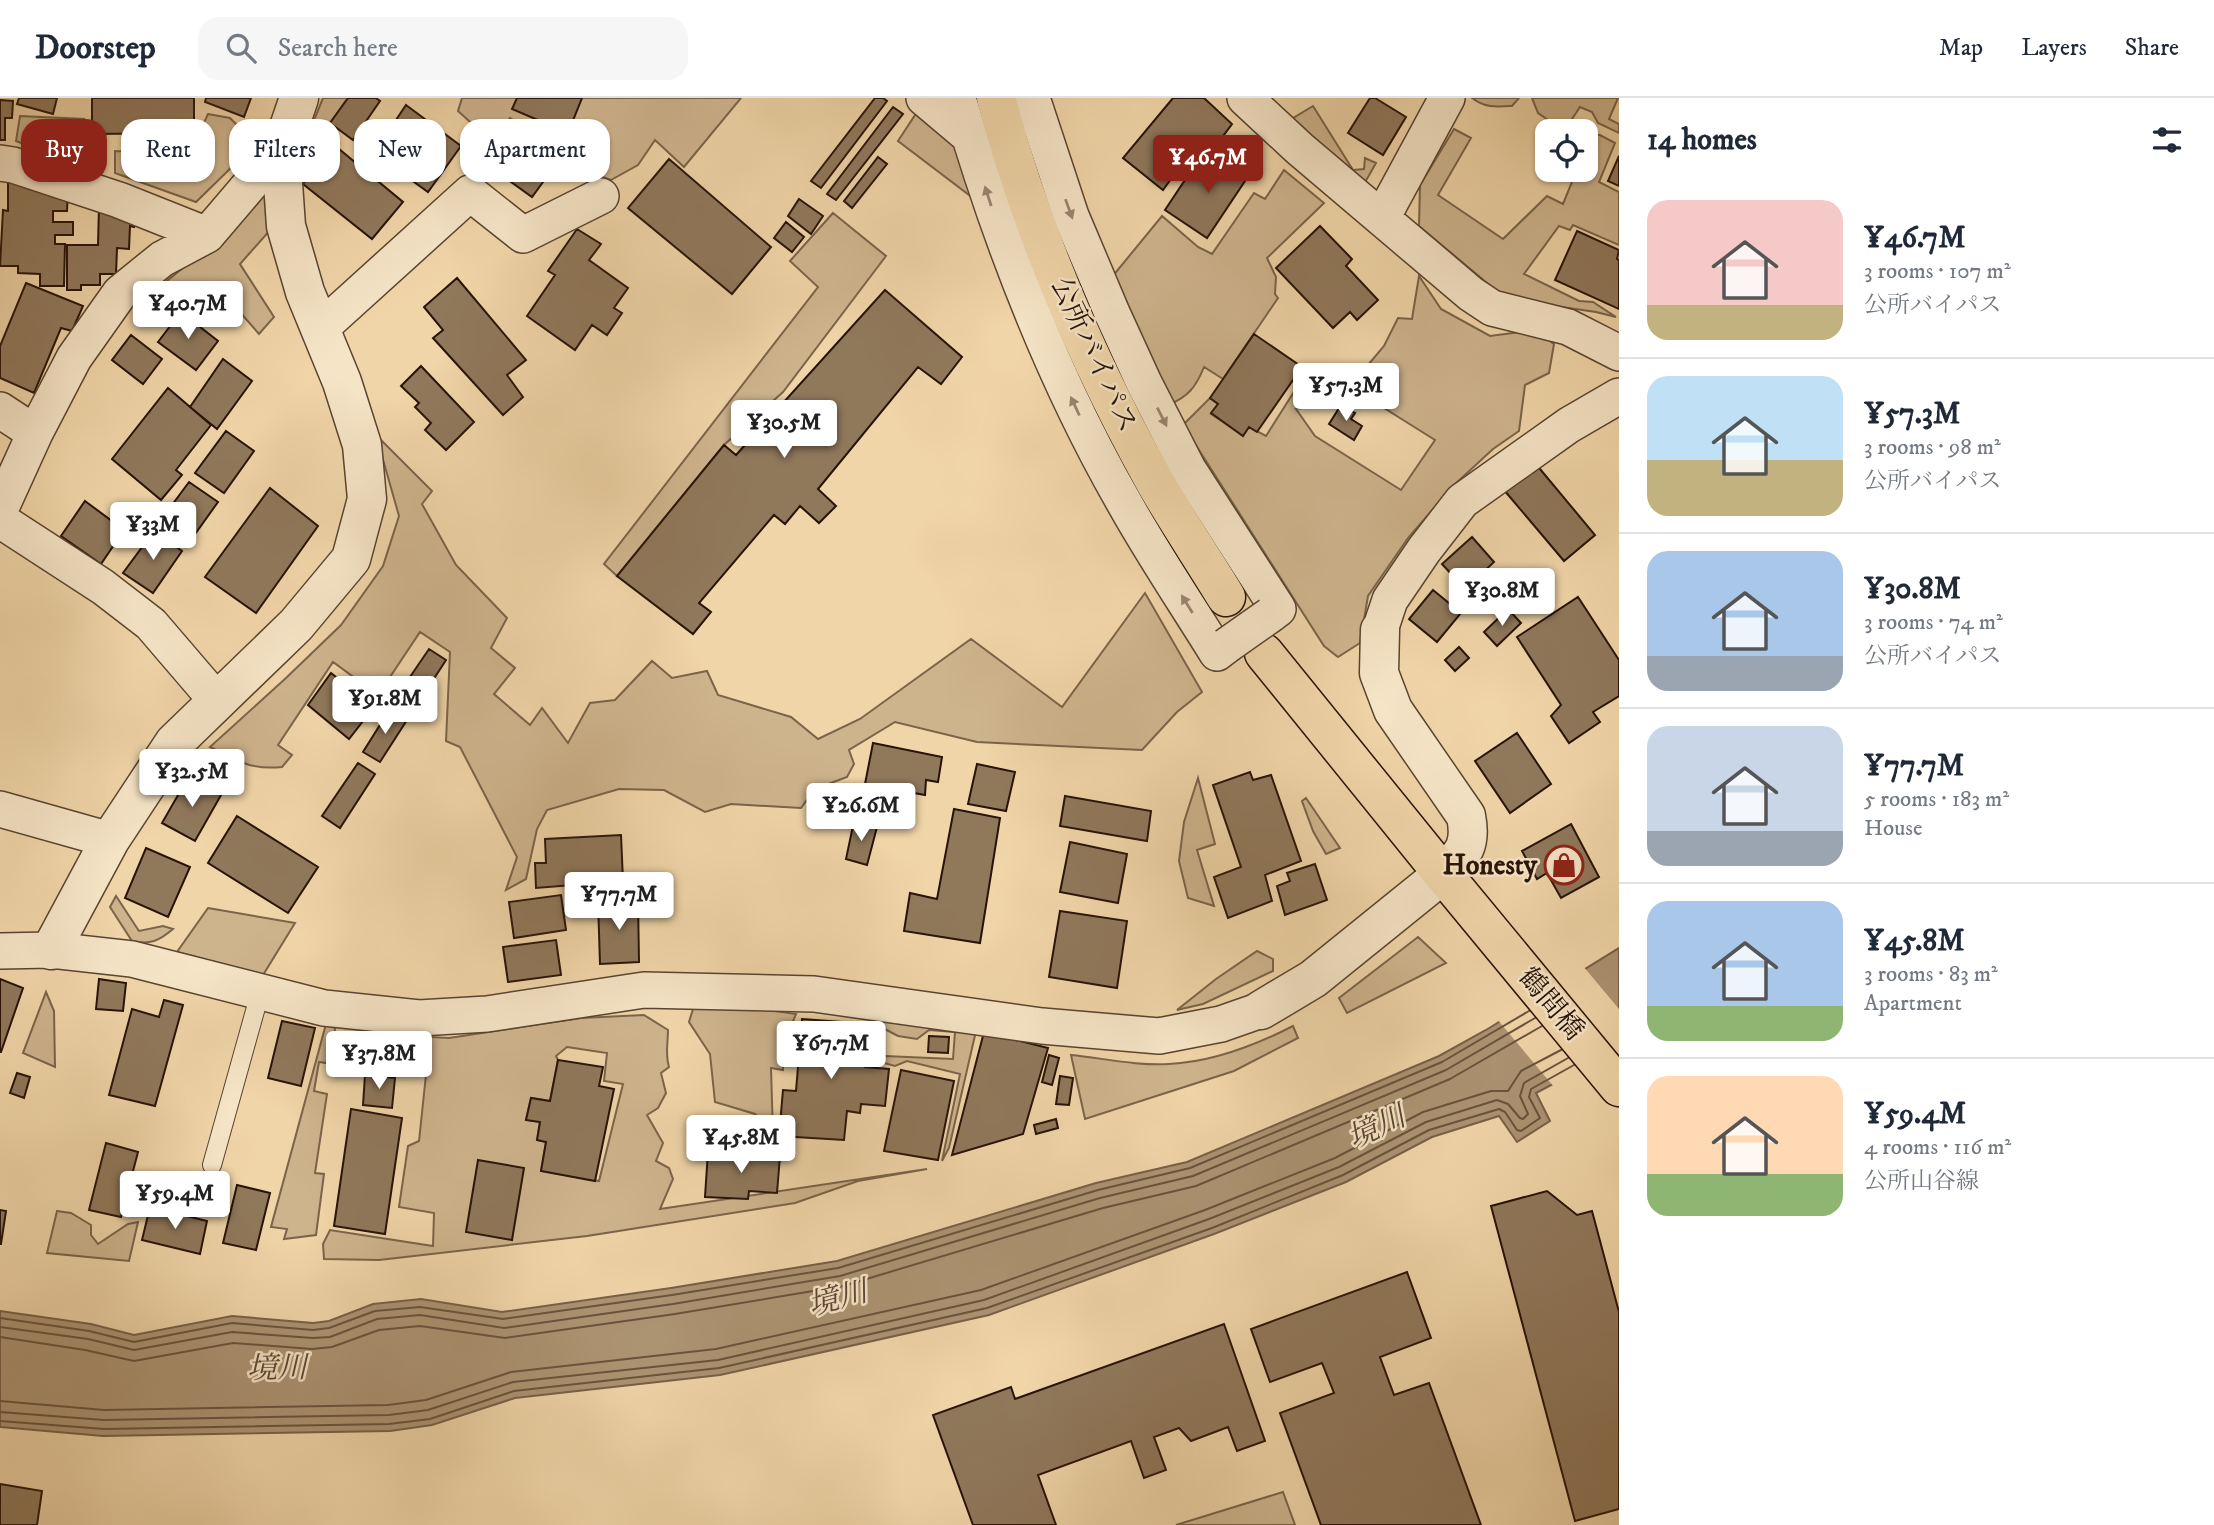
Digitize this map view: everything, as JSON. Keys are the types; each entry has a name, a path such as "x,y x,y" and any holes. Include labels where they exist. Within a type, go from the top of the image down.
{"main road":[{"name":"公所バイパス","path":"996,98 1037,232 1079,329 1157,484 1226,597"},
{"path":"1265,653 1443,874"},
{"name":"鶴間橋","path":"1443,874 1619,1087"}],"street":[{"path":"292,119 299,98"},
{"path":"924,98 969,136"},
{"path":"957,98 1000,232 1044,339 1081,419 1124,503 1217,653 1278,609 1188,469 1112,313 1071,216 1032,98"},
{"path":"1245,98 1300,149 1471,294 1492,308 1568,327 1619,353"},
{"path":"1382,218 1447,98"},
{"path":"0,163 119,200 206,235"},
{"path":"0,510 35,433 74,358 120,293 162,259 206,235 252,182"},
{"path":"51,950 110,840 174,743 296,625 351,559 367,499 362,444 342,382 305,292 286,226 283,182"},
{"path":"321,328 470,192 523,235 601,196"},
{"path":"0,951 51,950 132,959 324,1008 419,1018 487,1014 644,990 814,994 1042,1026 1159,1036 1221,1024 1261,1010 1313,979 1443,874 1460,856 1469,834 1466,817 1393,710 1379,673 1380,630 1390,600 1423,550 1462,501 1569,425 1619,396"},
{"path":"0,410 35,433"},
{"path":"0,520 103,587 151,624 217,701"},
{"path":"0,809 110,840"}],"lane":[{"path":"212,1165 260,993"}],"shaded area":[{"path":"323,98 348,98 333,119 314,119"},
{"path":"462,98 741,98 684,167 655,140 638,165 611,180 610,119 467,119 458,111"},
{"path":"1472,98 1519,98 1512,106 1501,107 1486,105"},
{"path":"1532,98 1618,98 1609,119 1619,124 1619,133 1598,123 1592,112 1580,107 1572,119 1547,119 1538,113"},
{"path":"1313,106 1353,170 1364,169 1365,158 1376,163 1363,186 1290,120"},
{"path":"919,109 957,134 977,201 898,141"},
{"path":"208,114 231,119 229,170 196,202 140,182 215,182 215,119 206,119"},
{"path":"20,116 84,119 21,119 21,143 16,141"},
{"path":"1454,129 1471,138 1438,195 1503,239 1547,196 1563,204 1572,182 1598,182 1598,135 1615,143 1599,182 1619,192 1619,245 1573,225 1570,230 1559,226 1524,274 1579,301 1593,302 1616,317 1506,299 1419,226 1420,185"},
{"path":"115,151 121,151 121,175 115,173"},
{"path":"1284,170 1324,203 1267,258 1276,277 1275,294 1278,298 1223,379 1204,367 1190,390 1168,405 1112,277 1162,216 1198,247 1212,254 1254,193 1265,199"},
{"path":"265,190 272,228 240,264 274,317 259,334 232,303 213,324 163,284 223,236"},
{"path":"833,213 886,256 783,392 724,445 617,576 604,564 818,287 790,261"},
{"path":"1419,276 1441,309 1490,336 1528,331 1541,335 1554,344 1549,373 1525,385 1519,431 1493,449 1453,486 1408,538 1368,596 1360,643 1338,657 1324,646 1183,425 1210,398 1218,404 1211,414 1243,435 1249,427 1266,436 1311,365 1363,371 1384,346 1398,318 1412,319","holes":["1344,383 1435,440 1401,490 1315,436 1296,409 1318,405 1329,386"]},
{"path":"376,435 432,491 422,504 456,565 507,618 491,648 515,668 494,694 530,725 542,708 568,743 590,703 615,700 652,661 672,678 707,671 718,695 791,717 818,739 860,719 971,639 1062,707 1145,593 1202,692 1177,712 1142,750 977,742 895,722 849,750 854,764 847,777 815,789 801,808 731,804 705,812 664,790 619,789 547,810 537,829 526,879 506,890 517,857 460,747 446,741 450,652 420,632 378,695 333,662 278,745 292,755 282,767 253,766 210,747 341,625 383,566 399,516"},
{"path":"1198,778 1215,844 1197,850 1214,906 1188,898 1179,861 1184,822"},
{"path":"1306,798 1340,848 1326,854 1313,831 1302,801"},
{"path":"116,896 139,931 163,926 173,929 154,941 132,941 110,907"},
{"path":"208,908 295,923 263,975 177,952"},
{"path":"1418,937 1446,963 1347,1013 1339,998"},
{"path":"1257,951 1273,959 1273,971 1203,1004 1177,1010 1216,979"},
{"path":"46,992 54,1011 55,1067 23,1053"},
{"path":"693,1009 760,1009 796,1014 785,1040 783,1070 771,1068 773,1134 755,1114 715,1102 710,1054 689,1022"},
{"path":"644,1015 668,1030 669,1067 661,1073 666,1093 658,1108 647,1115 663,1143 656,1161 669,1168 673,1179 660,1209 927,1169 858,1181 795,1203 587,1236 379,1260 324,1259 323,1244 330,1230 433,1246 434,1213 399,1207 408,1146 419,1141 430,1037 449,1038 581,1018","holes":["567,1047 607,1053 604,1081 623,1084 599,1181 541,1171 546,1142 537,1140 540,1122 526,1120 531,1098 550,1101 558,1060 556,1056"]},
{"path":"876,1018 976,1031 949,1148 942,1161 960,1074 907,1061 895,1066 873,1060 885,1056 953,1059 955,1032 929,1030 917,1039 898,1036 877,1025"},
{"path":"326,1024 335,1026 333,1064 319,1062 314,1091 327,1094 315,1173 324,1174 316,1235 284,1239 287,1229 271,1227"},
{"path":"1293,1026 1298,1038 1234,1071 1085,1119 1071,1055 1145,1064 1185,1063 1232,1052"},
{"path":"57,1211 71,1213 91,1225 91,1235 98,1244 128,1224 138,1222 129,1261 47,1253"},
{"path":"1283,1492 1295,1525 1176,1525"}],"water":[{"name":"境川","path":"1619,948 1619,1049 1536,1093 1550,1121 1517,1142 1499,1116 1432,1137 1346,1182 1214,1234 989,1315 720,1375 515,1398 432,1425 390,1431 103,1436 0,1427 0,1311 91,1324 134,1335 232,1316 313,1323 329,1321 373,1304 421,1299 502,1312 837,1261 1096,1183 1187,1162 1439,1056"}],"pier":[{"path":"1583,966 1619,1009 1619,1053 1554,1087 1497,1019"}],"building":[{"path":"19,98 57,98 53,114 17,104"},
{"path":"92,98 194,98 194,119 121,119 121,134 107,134 107,119 92,119"},
{"path":"206,98 251,98 244,117 205,102"},
{"path":"348,98 376,98 380,101 368,119 354,119 353,140 340,130 340,119 333,119"},
{"path":"517,98 582,98 574,119 535,119 512,109"},
{"path":"875,98 887,101 821,188 811,181"},
{"path":"1173,98 1204,98 1232,124 1203,163 1189,154 1163,190 1123,158"},
{"path":"1370,98 1375,98 1406,117 1383,155 1348,133"},
{"path":"0,100 13,101 12,118 5,118 5,140 0,140"},
{"path":"406,105 425,119 397,119"},
{"path":"893,107 903,114 836,200 827,194"},
{"path":"446,135 460,147 446,167"},
{"path":"340,150 354,161 354,182 379,182 403,202 372,239 303,184 340,182"},
{"path":"1220,151 1251,172 1207,238 1165,210 1191,171 1202,179"},
{"path":"1619,156 1619,186 1608,181"},
{"path":"878,157 887,164 852,208 844,201"},
{"path":"669,159 771,247 732,294 628,208"},
{"path":"8,177 21,182 68,190 67,211 53,211 53,222 73,222 73,235 55,235 55,244 65,244 64,286 40,286 40,274 18,273 18,266 0,266 3,210 8,211"},
{"path":"414,182 435,182 428,192"},
{"path":"511,182 543,182 532,197"},
{"path":"799,199 823,216 811,234 788,216"},
{"path":"99,206 134,214 134,227 130,226 129,249 117,248 116,274 100,274 100,285 81,285 81,290 67,290 67,245 98,245"},
{"path":"786,222 804,237 792,252 774,238"},
{"path":"1320,226 1352,259 1346,266 1378,300 1357,320 1350,312 1333,328 1276,268"},
{"path":"577,229 601,244 589,260 628,288 614,308 622,313 607,335 592,325 575,350 527,316 555,275 548,271"},
{"path":"1577,231 1619,250 1619,309 1555,280"},
{"path":"457,278 526,360 507,375 523,397 503,415 433,338 443,330 424,307"},
{"path":"26,283 83,306 72,331 61,328 34,393 0,378 0,346"},
{"path":"885,290 962,357 941,384 918,367 818,489 836,506 819,523 800,506 785,524 774,515 699,603 711,612 693,634 617,576 724,445 736,455"},
{"path":"181,312 218,341 196,370 158,342"},
{"path":"1254,334 1302,367 1257,432 1249,427 1243,436 1211,413 1218,404 1210,398"},
{"path":"131,335 162,359 143,384 112,360"},
{"path":"223,359 252,381 217,429 190,407"},
{"path":"421,366 474,422 446,450 425,430 431,423 415,407 419,403 401,386"},
{"path":"168,388 211,425 176,470 182,475 161,500 112,459"},
{"path":"1341,405 1355,413 1351,419 1362,426 1354,440 1329,424"},
{"path":"226,431 254,451 224,493 195,473"},
{"path":"1535,463 1595,535 1564,561 1504,490"},
{"path":"189,482 218,502 188,544 158,524"},
{"path":"270,488 318,526 256,613 205,577"},
{"path":"85,501 124,530 101,564 61,536"},
{"path":"154,531 182,551 153,593 123,573"},
{"path":"1472,537 1494,562 1465,589 1442,564"},
{"path":"1433,590 1461,613 1437,642 1409,619"},
{"path":"1578,597 1619,660 1619,696 1593,712 1600,722 1569,743 1551,716 1561,705 1517,637"},
{"path":"1508,609 1521,623 1497,646 1484,632"},
{"path":"1459,647 1469,658 1455,671 1445,660"},
{"path":"429,649 446,660 411,714 393,702"},
{"path":"331,673 374,707 349,739 308,705"},
{"path":"390,709 407,720 380,762 363,752"},
{"path":"1517,733 1551,784 1510,813 1475,761"},
{"path":"873,743 942,757 938,782 926,780 925,795 865,784"},
{"path":"358,763 375,774 340,828 322,816"},
{"path":"977,764 1015,772 1006,811 968,804"},
{"path":"1250,772 1253,780 1271,775 1301,861 1265,875 1272,901 1228,918 1214,877 1241,867 1213,785"},
{"path":"189,776 221,795 195,841 162,823"},
{"path":"1065,796 1151,811 1147,841 1060,826"},
{"path":"954,809 1000,818 980,943 904,931 910,893 937,899"},
{"path":"237,816 318,867 288,913 208,863"},
{"path":"854,821 877,827 867,865 846,859"},
{"path":"1571,824 1599,877 1561,898 1547,873 1537,879 1522,851"},
{"path":"621,835 623,881 536,888 535,863 546,863 545,839"},
{"path":"1070,842 1127,854 1118,903 1060,892"},
{"path":"146,848 190,867 168,917 125,898"},
{"path":"1315,864 1327,900 1285,915 1277,886 1290,881 1287,873"},
{"path":"561,895 566,930 514,938 509,902"},
{"path":"638,900 639,962 600,964 598,901"},
{"path":"1060,911 1127,921 1117,988 1049,977"},
{"path":"556,940 561,975 508,982 503,947"},
{"path":"0,979 23,988 1,1052 0,1052"},
{"path":"99,979 126,983 123,1011 96,1009"},
{"path":"164,1000 183,1005 155,1106 109,1095 132,1009 159,1017"},
{"path":"802,1019 868,1024 865,1067 889,1069 885,1106 861,1104 860,1113 847,1111 844,1140 779,1136 783,1090 796,1091"},
{"path":"282,1021 315,1028 301,1086 268,1078"},
{"path":"984,1032 1048,1048 1023,1134 952,1155"},
{"path":"929,1036 949,1037 948,1053 928,1052"},
{"path":"370,1043 400,1046 397,1076 368,1073"},
{"path":"1049,1055 1059,1058 1052,1085 1042,1082"},
{"path":"558,1060 603,1067 599,1086 614,1089 595,1181 541,1171 546,1142 537,1140 540,1122 526,1120 531,1098 550,1101"},
{"path":"901,1070 954,1081 938,1160 884,1151"},
{"path":"17,1073 30,1077 24,1098 10,1093"},
{"path":"365,1075 395,1078 392,1108 363,1105"},
{"path":"1060,1076 1073,1078 1069,1105 1056,1104"},
{"path":"351,1109 402,1118 385,1234 334,1226"},
{"path":"1056,1119 1058,1128 1036,1134 1034,1125"},
{"path":"106,1143 138,1152 121,1217 89,1210"},
{"path":"708,1151 780,1156 777,1193 749,1191 748,1199 705,1197"},
{"path":"478,1160 524,1168 512,1240 466,1232"},
{"path":"237,1185 270,1193 256,1250 223,1243"},
{"path":"1547,1191 1577,1215 1592,1211 1619,1312 1619,1509 1575,1521 1491,1206"},
{"path":"150,1207 207,1221 200,1254 142,1240"},
{"path":"0,1210 6,1211 1,1244 0,1244"},
{"path":"1407,1272 1431,1338 1380,1357 1394,1395 1429,1383 1481,1525 1321,1525 1280,1413 1334,1393 1322,1363 1270,1382 1251,1329"},
{"path":"1224,1324 1265,1441 1237,1451 1228,1427 1191,1441 1179,1428 1154,1437 1166,1470 1144,1478 1131,1441 1038,1475 1056,1525 973,1525 933,1415 1011,1387 1015,1399"},
{"path":"0,1484 42,1491 37,1525 0,1525"}],"place":[{"name":"Honesty","path":"1564,865"}]}
